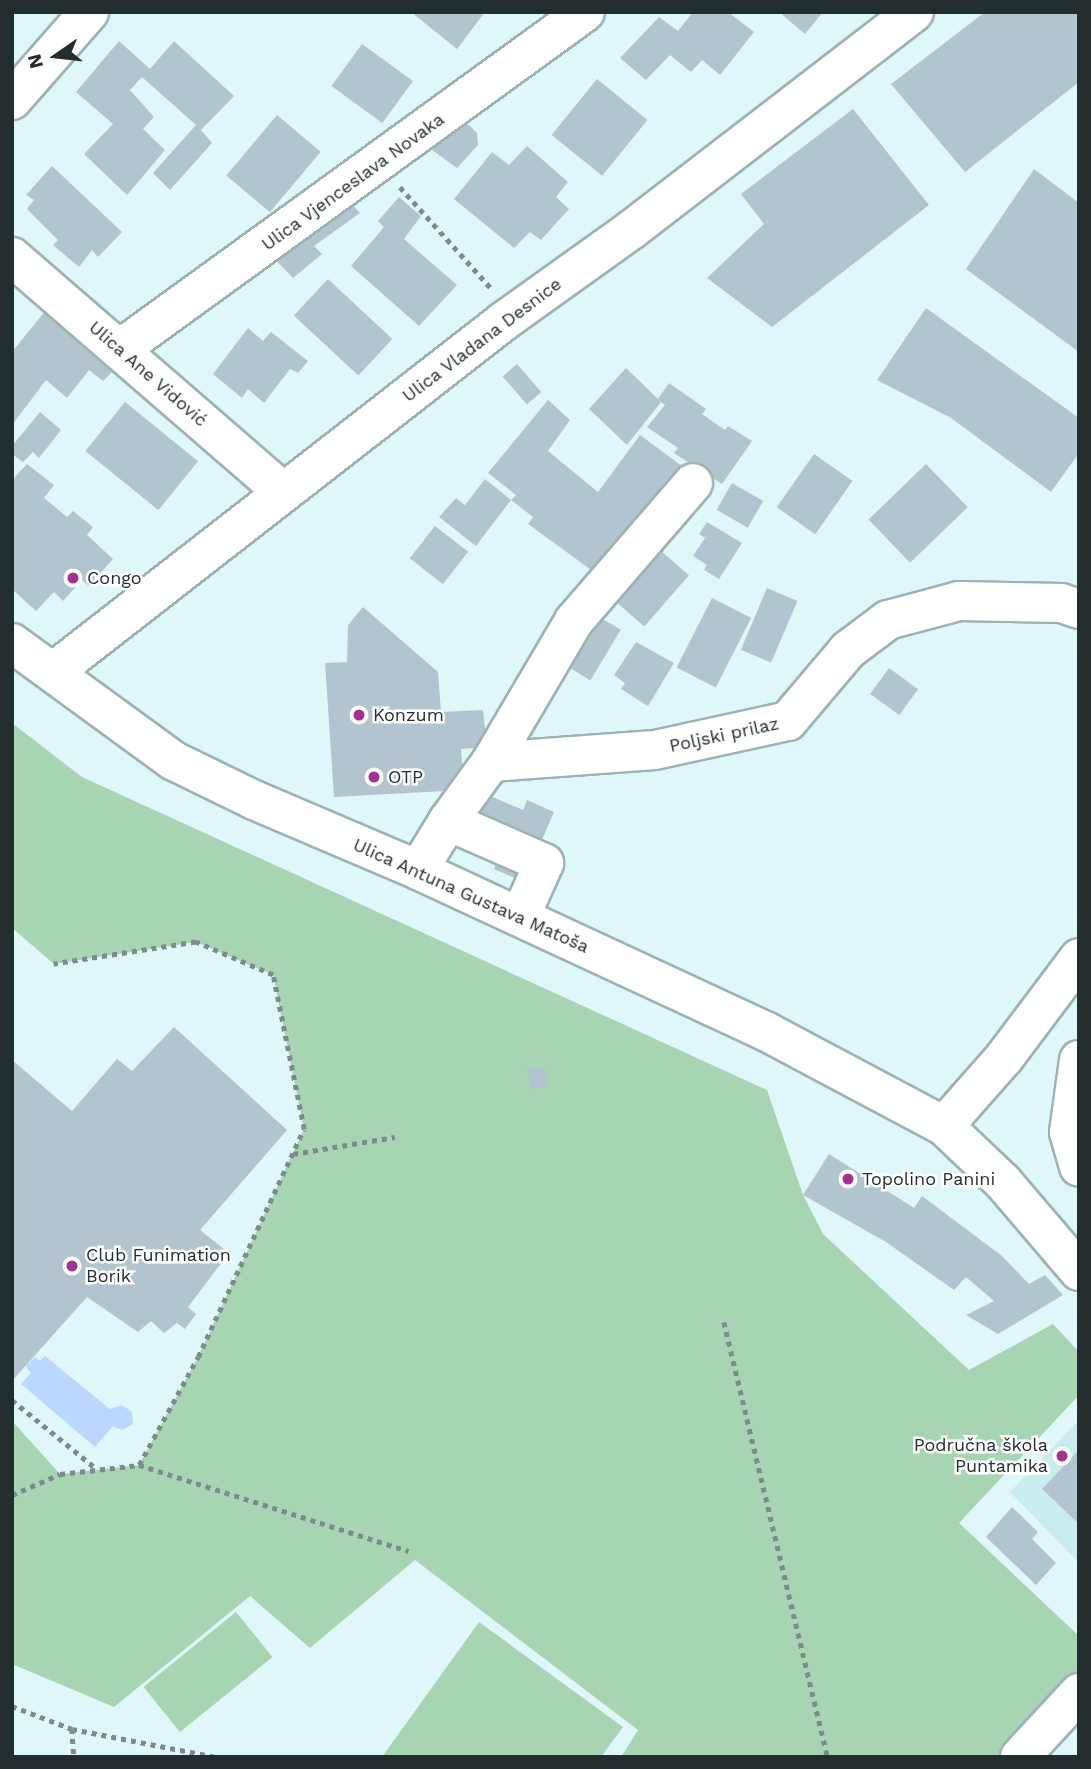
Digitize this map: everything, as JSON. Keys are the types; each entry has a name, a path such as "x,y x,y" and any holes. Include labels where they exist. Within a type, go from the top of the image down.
{"street":[{"path":"12,100 89,12"},
{"name":"Ulica Vjenceslava Novaka","path":"120,349 379,164 585,12"},
{"name":"Ulica Vladana Desnice","path":"53,672 515,314 631,230 914,12"},
{"name":"Ulica Ane Vidović","path":"12,257 283,492"},
{"path":"418,870 448,821 491,762 574,621 693,483"},
{"name":"Poljski prilaz","path":"491,762 655,750 788,721 848,650 888,620 959,601 1061,603 1079,609"},
{"name":"Ulica Antuna Gustava Matoša","path":"12,643 174,761 254,800 418,870 767,1032 944,1126 1003,1182 1079,1271"},
{"path":"448,821 544,863 520,917"},
{"path":"944,1126 1004,1058 1079,958"},
{"path":"1079,1060 1069,1132 1079,1167"},
{"path":"1020,1757 1079,1693"}],"path":[{"path":"379,164 515,314"},
{"path":"54,964 196,942 273,975 304,1129 198,1357 139,1465"},
{"path":"292,1155 395,1136"},
{"path":"724,1322 828,1757"},
{"path":"12,1400 97,1470"},
{"path":"12,1495 60,1474 139,1465 409,1551"},
{"path":"12,1706 72,1729 216,1757"},
{"path":"72,1729 74,1757"}],"shaded area":[{"name":"Područna škola Puntamika","path":"1079,1420 1079,1563 1010,1492"}],"green space":[{"path":"12,723 82,777 767,1090 803,1195 823,1234 969,1370 1053,1324 1079,1352 1079,1395 959,1523 1079,1636 1079,1693 1020,1757 621,1757 638,1730 415,1560 310,1648 250,1596 114,1707 12,1664 12,1421 60,1474 139,1465 198,1357 304,1129 273,975 196,942 54,964 12,928"},
{"path":"236,1612 273,1657 180,1732 144,1687"},
{"path":"479,1622 623,1727 601,1757 382,1757"}],"water":[{"path":"45,1356 110,1409 122,1405 132,1412 133,1424 122,1430 113,1426 95,1447 21,1384 31,1373 26,1366 35,1357 40,1361"}],"building":[{"path":"411,12 485,12 457,49"},
{"path":"693,12 728,12 754,32 720,75 702,60 691,72 670,55 646,80 620,58 659,17 678,31"},
{"path":"779,12 823,12 805,34"},
{"path":"985,12 1079,12 1079,82 965,172 891,84"},
{"path":"119,41 150,69 174,41 234,96 201,130 212,143 170,190 153,173 196,125 142,77 130,90 154,117 143,129 165,150 127,195 84,154 113,124 76,92"},
{"path":"362,44 413,81 382,123 331,86"},
{"path":"597,79 648,120 602,176 552,135"},
{"path":"853,109 929,205 772,327 707,278 764,224 741,194"},
{"path":"277,115 321,152 270,212 226,176"},
{"path":"457,124 469,125 477,133 478,145 457,168 432,150"},
{"path":"527,146 568,182 556,197 569,209 541,240 530,232 514,248 454,199 492,152 509,165"},
{"path":"52,166 122,232 98,257 92,250 79,267 53,245 58,240 27,209 34,200 26,195"},
{"path":"1034,169 1079,203 1079,352 966,269"},
{"path":"399,197 421,216 404,239 457,285 419,326 351,266 384,227 378,221"},
{"path":"348,200 360,213 314,246 322,254 293,278 273,257"},
{"path":"328,279 392,339 358,376 294,316"},
{"path":"926,308 1079,418 1079,453 1051,492 951,418 877,380"},
{"path":"46,310 115,369 103,381 89,370 67,398 46,380 12,425 12,352"},
{"path":"248,328 263,341 271,332 308,361 298,373 290,369 264,403 248,389 242,398 213,374"},
{"path":"517,364 541,392 527,404 503,376"},
{"path":"626,368 658,399 669,383 706,409 702,414 725,430 728,426 752,441 722,484 674,453 678,448 647,427 665,405 661,402 627,445 589,409"},
{"path":"548,400 570,420 548,451 598,492 640,435 682,466 594,572 528,524 533,517 511,500 516,495 488,473"},
{"path":"125,402 198,461 158,510 85,451"},
{"path":"40,412 61,430 39,458 33,452 23,462 12,454 12,446"},
{"path":"814,454 853,481 815,534 777,507"},
{"path":"27,464 54,485 44,498 67,517 73,511 93,527 87,535 113,559 89,586 82,580 63,601 54,592 36,611 12,589 12,480"},
{"path":"926,464 968,507 910,563 868,520"},
{"path":"485,479 511,500 476,546 439,517 456,498 465,505"},
{"path":"732,483 763,501 748,528 716,510"},
{"path":"707,522 742,543 719,579 704,570 707,565 693,556 705,538 699,534"},
{"path":"435,526 468,552 443,584 410,558"},
{"path":"661,551 689,575 644,627 616,602"},
{"path":"767,588 797,601 771,663 741,650"},
{"path":"712,598 751,618 716,687 677,667"},
{"path":"363,607 438,672 441,712 483,710 487,747 461,749 464,790 334,797 325,663 347,662 348,625"},
{"path":"601,618 621,630 590,680 571,669"},
{"path":"636,642 674,663 648,706 621,689 625,683 614,675"},
{"path":"889,668 918,689 899,715 870,694"},
{"path":"486,794 523,810 527,800 554,812 524,882 494,869 512,827 478,812"},
{"path":"174,1027 287,1130 200,1230 229,1253 188,1307 196,1314 185,1329 177,1323 164,1333 151,1321 138,1332 87,1297 12,1381 12,1060 72,1111 117,1059 132,1071"},
{"path":"544,1066 548,1086 531,1089 527,1069"},
{"path":"829,1154 914,1208 922,1196 1002,1256 1029,1284 1045,1275 1063,1295 998,1334 966,1315 994,1301 966,1277 954,1290 886,1242 803,1195"},
{"path":"1079,1450 1079,1524 1042,1489"},
{"path":"1012,1507 1038,1532 1032,1539 1056,1563 1036,1585 986,1537"}],"place":[{"name":"Congo","path":"73,578"},
{"name":"Konzum","path":"359,715"},
{"name":"OTP","path":"374,777"},
{"name":"Topolino Panini","path":"848,1179"},
{"name":"Club Funimation Borik","path":"72,1266"},
{"name":"Područna škola Puntamika","path":"1062,1456"}]}
